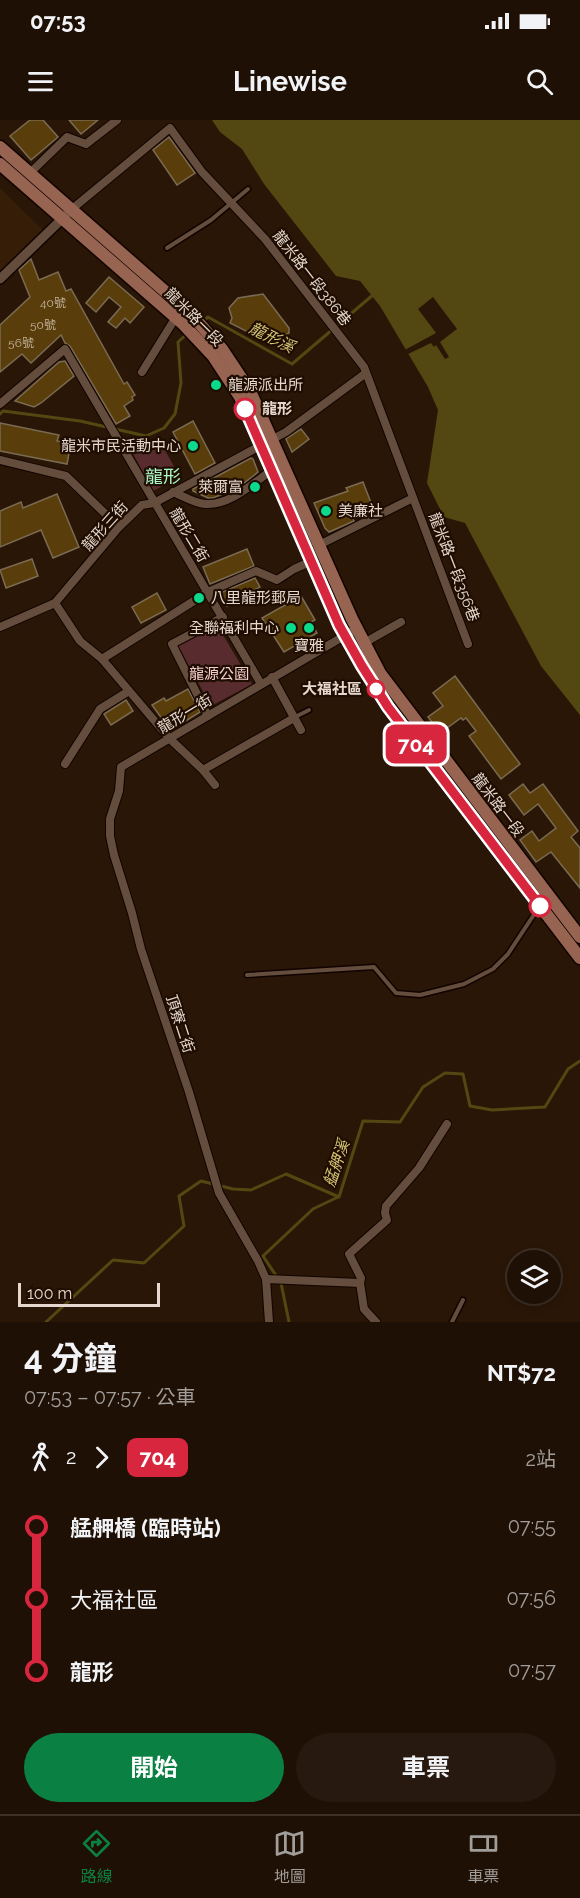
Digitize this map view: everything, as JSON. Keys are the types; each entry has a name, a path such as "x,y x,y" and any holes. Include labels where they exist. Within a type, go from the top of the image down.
{"main road":[{"name":"龍米路一段","path":"0,147 30,173 67,213 200,332 217,352 319,545 363,643 391,689 580,937"},
{"name":"龍米路一段","path":"0,164 67,213"},
{"name":"龍米路一段","path":"266,442 272,470 344,635 366,674 388,707 580,958"}],"street":[{"path":"30,173 67,137 86,144 117,120"},
{"name":"龍米路一段386巷","path":"67,213 170,128 202,172 270,246 364,367 413,498"},
{"path":"0,279 67,213"},
{"path":"142,372 183,318"},
{"name":"龍形二街","path":"0,404 65,349 261,684"},
{"path":"266,442 286,432 366,373"},
{"name":"龍形三街","path":"0,627 56,603 119,527 142,505 154,503 266,442"},
{"path":"0,460 66,476 119,527"},
{"path":"173,492 206,504 227,501 272,470"},
{"name":"龍米路一段356巷","path":"319,545 413,498 468,644"},
{"path":"102,659 208,592 256,571 277,580 312,561"},
{"path":"56,603 81,641 102,659 170,739 203,770 214,785"},
{"path":"208,716 172,644 222,617"},
{"path":"363,643 401,622"},
{"name":"龍形一街","path":"121,767 356,629"},
{"path":"272,677 300,730"},
{"path":"65,764 100,709 129,691"},
{"path":"203,770 294,718"},
{"name":"頂寮二街","path":"121,767 118,791 110,819 110,836 114,855 141,949 189,1092 219,1193 266,1279 268,1322"},
{"path":"376,1322 364,1309 361,1278 349,1254 387,1220 386,1206 419,1168 447,1124"},
{"path":"266,1279 360,1283"}],"lane":[{"path":"167,248 232,204 248,189"},
{"path":"294,718 309,710"},
{"path":"246,975 374,967 396,993 420,995 464,984 493,969 508,954 540,906"},
{"path":"452,1322 463,1300"}],"shaded area":[{"path":"212,120 580,120 580,715 541,666 465,523 444,517 427,483 438,410 428,387 380,306 360,281 336,276 264,184 242,149 220,132"},
{"path":"0,188 43,230 0,272"}],"green space":[{"path":"158,438 180,477 153,491 132,452"},
{"name":"龍源公園","path":"216,623 252,684 211,706 178,646"}],"pier":[{"path":"433,297 457,329 440,342 449,357 445,359 436,345 434,347 431,343 406,355 403,351 436,333 418,309"}],"building":[{"path":"30,120 43,120 58,137 31,160 10,136"},
{"path":"69,120 98,120 81,134"},
{"path":"169,137 195,173 177,185 153,150"},
{"path":"31,259 39,280 58,272 66,291 71,289 124,384 127,382 135,395 132,397 133,400 124,406 130,416 116,424 70,346 65,343 61,335 31,363 22,354 0,372 0,325 30,297 19,270"},
{"path":"109,277 144,307 130,323 125,318 116,328 108,322 121,307 109,297 96,312 86,303"},
{"path":"263,294 289,328 289,333 272,344 230,323 232,318 229,308 238,298"},
{"path":"65,361 74,376 41,403 34,407 15,401 59,362"},
{"name":"龍米市民活動中心","path":"193,421 215,463 195,474 173,432"},
{"path":"0,423 59,435 57,441 68,443 67,464 0,451"},
{"path":"301,429 309,439 292,452 286,439"},
{"path":"251,458 258,472 238,488 213,498 193,491 193,489"},
{"path":"363,482 373,508 352,516 354,521 329,532 314,503 348,491 346,488"},
{"path":"57,494 79,547 53,558 41,530 0,547 0,511 21,502 23,508"},
{"path":"247,549 254,566 210,584 203,567"},
{"path":"32,559 38,576 6,588 0,570"},
{"path":"255,578 260,587 227,606 220,593"},
{"path":"157,593 166,610 141,623 132,607"},
{"name":"全聯福利中心","path":"301,596 315,620 311,622 317,633 284,652 262,618"},
{"path":"455,676 520,764 501,779 469,736 476,731 466,718 463,720 461,718 440,733 428,717 443,706 433,693"},
{"path":"188,689 200,712 170,728 152,705 164,698 166,701"},
{"path":"126,700 133,711 111,725 104,714"},
{"path":"523,784 530,793 543,784 578,831 571,837 580,848 580,888 551,852 536,862 520,840 532,831 539,841 556,828 538,804 524,815 509,795"}],"waterway":[{"name":"龍形溪","path":"201,323 208,317 292,364 374,294"},
{"name":"龍形溪","path":"0,414 3,411 80,421 146,436 164,428 175,414 181,383 178,342 187,334"},
{"name":"艋舺溪","path":"46,1322 113,1260 144,1263 184,1226 179,1196 201,1181 233,1189 251,1190 286,1174 339,1197 363,1121 400,1122 423,1087 445,1073 463,1074 470,1106 492,1110 545,1107 568,1069 580,1061"},
{"path":"289,1322 281,1283 263,1256 313,1209 338,1197"}],"bus line":[{"name":"704","path":"245,409 339,625 370,681 540,906"}],"place":[{"name":"龍源派出所","path":"216,385"},
{"name":"龍形","path":"245,409"},
{"name":"龍米市民活動中心","path":"193,446"},
{"name":"萊爾富","path":"255,487"},
{"name":"美廉社","path":"326,511"},
{"name":"八里龍形郵局","path":"199,598"},
{"name":"全聯福利中心","path":"291,628"},
{"name":"寶雅","path":"309,628"},
{"name":"大福社區","path":"376,689"}],"district":[{"name":"龍形","path":"163,477"}]}
